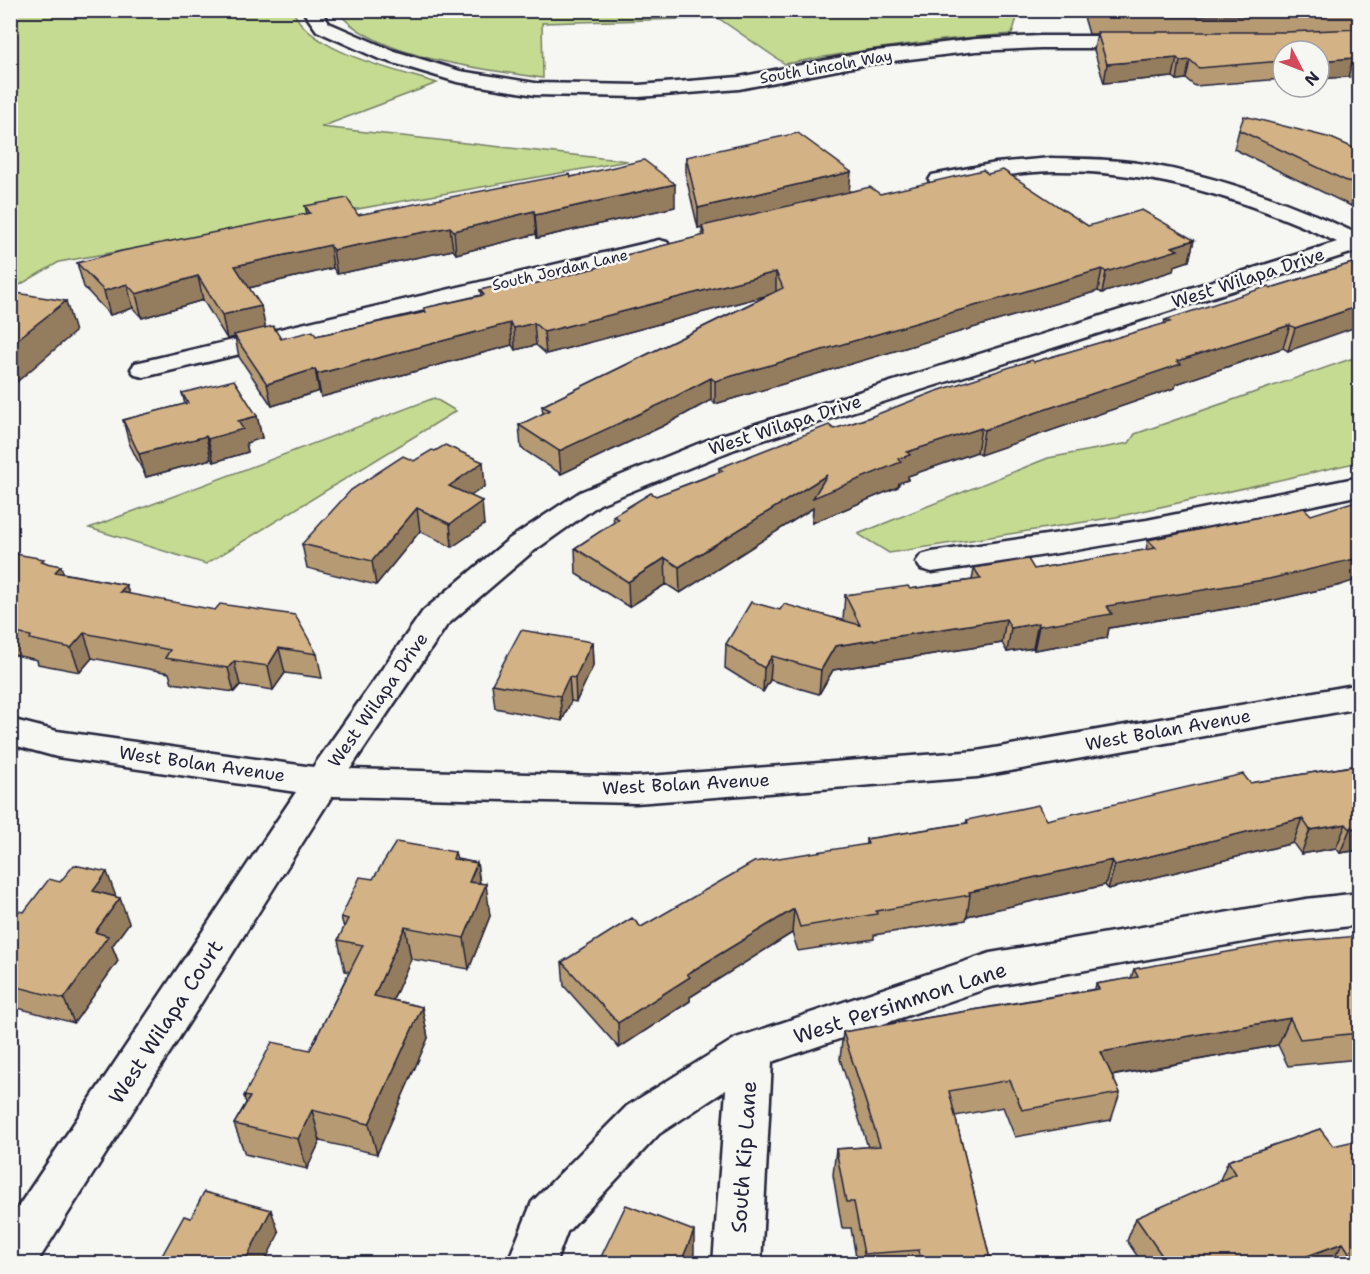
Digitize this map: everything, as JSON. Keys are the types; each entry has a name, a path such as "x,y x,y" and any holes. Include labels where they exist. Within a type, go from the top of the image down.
{"street":[{"name":"South Lincoln Way","path":"311,10 323,27 384,54 457,76 535,88 639,92 739,82 868,58 976,45 1040,42 1161,42"},
{"path":"918,185 976,172 1038,164 1096,164 1177,174 1255,197 1303,215 1359,242"},
{"name":"West Wilapa Drive","path":"322,782 435,618 520,546 590,498 725,443 1359,242"},
{"name":"South Jordan Lane","path":"144,369 676,243"},
{"path":"932,562 1033,549 1196,521 1359,486"},
{"name":"West Bolan Avenue","path":"10,731 57,744 322,782 636,790 977,764 1359,696"},
{"name":"West Wilapa Court","path":"10,1262 322,782"},
{"name":"West Persimmon Lane","path":"531,1263 549,1218 643,1120 751,1051 990,970 1306,915 1359,909"},
{"name":"South Kip Lane","path":"737,1263 751,1051"}],"green space":[{"path":"11,11 293,11 303,26 317,38 336,49 378,66 437,83 321,127 628,161 59,262 11,290"},
{"path":"337,11 1019,11 1012,34 898,46 785,64 718,18 542,23 543,78 462,66 404,51 354,27"},
{"path":"1359,356 1359,462 1116,517 889,553 858,534 1048,458 1129,443 1135,434"},
{"path":"434,398 456,411 206,564 89,528"}],"building":[{"path":"1090,10 1359,10 1359,13 1285,16 1092,16"},
{"path":"1359,29 1359,59 1331,60 1331,39 1271,39 1271,62 1199,68 1190,60 1180,61 1177,58 1107,64 1097,32 1286,32"},
{"path":"1244,116 1331,138 1356,149 1359,148 1359,185 1239,130"},
{"path":"798,133 851,172 698,208 686,157"},
{"path":"644,160 675,184 535,215 534,211 454,231 450,227 333,250 330,245 235,266 261,306 222,315 198,276 136,294 127,284 104,291 77,263 122,251 310,213 305,206 347,198 358,215 570,174 571,177"},
{"path":"983,170 988,174 1003,170 1088,226 1142,210 1194,240 1172,247 1178,250 1106,272 1102,269 715,381 711,378 559,451 519,425 550,410 542,406 783,288 776,272 544,332 534,323 514,328 510,323 317,374 315,369 267,384 234,335 273,326 281,339 313,331 316,336 426,312 424,308 484,295 480,290 524,280 530,285 619,262 614,258 705,235 702,226 870,187 880,194"},
{"path":"1359,261 1359,306 1295,328 1290,325 1177,361 1181,364 984,430 981,428 907,452 910,455 898,459 901,462 813,498 827,475 679,567 665,558 628,582 575,548 619,519 613,516 651,493 656,496 723,471 719,468 829,425 834,429 934,392 1032,360 1034,362 1170,322 1165,320 1269,286 1271,288"},
{"path":"10,292 66,301 10,345"},
{"path":"234,380 257,416 238,421 243,429 208,439 206,436 139,454 123,420 188,403 182,393"},
{"path":"445,445 483,462 449,486 482,501 450,524 417,508 372,561 302,544 351,490 403,456 414,461"},
{"path":"1359,500 1359,558 1269,579 1107,606 1112,614 1039,626 1038,623 1011,628 1006,619 835,646 821,670 772,656 764,668 726,644 751,602 780,610 784,604 860,625 845,595 981,579 974,568 1028,559 1034,569 1156,548 1148,540 1304,508 1311,515"},
{"path":"10,553 44,559 41,562 61,566 55,572 126,585 120,592 215,610 220,604 295,615 317,654 279,648 268,666 234,661 228,668 165,658 170,650 84,633 71,648 30,639 31,636 10,632"},
{"path":"521,630 592,642 575,678 569,677 560,696 492,684"},
{"path":"1359,765 1359,827 1350,829 1346,824 1310,830 1302,818 1115,865 1112,860 969,892 970,895 800,927 794,909 687,974 690,977 618,1023 562,962 632,918 641,927 754,862 868,844 866,839 968,823 967,820 1038,805 1047,820 1243,774 1250,783"},
{"path":"396,842 455,852 453,859 477,863 469,882 486,884 464,938 405,927 374,996 422,1007 369,1124 312,1110 298,1139 234,1124 250,1097 244,1096 272,1042 310,1050 363,945 338,940 348,919 341,917 360,877 373,879"},
{"path":"74,865 107,872 93,891 120,898 95,932 108,936 64,999 10,985 10,912 12,910 24,912 49,879 60,882"},
{"path":"1359,936 1359,1033 1300,1039 1290,1018 1101,1052 1120,1093 1022,1110 1010,1080 949,1091 991,1263 921,1263 919,1250 864,1254 854,1202 846,1202 836,1149 880,1146 843,1032 1099,989 1096,984 1138,977 1134,969 1277,943"},
{"path":"1320,1129 1333,1146 1359,1140 1359,1254 1352,1257 1343,1243 1288,1263 1167,1263 1136,1218 1236,1174 1228,1161"},
{"path":"204,1192 271,1210 244,1263 158,1263 184,1216 191,1218"},
{"path":"626,1205 694,1231 683,1257 696,1263 598,1263"}]}
